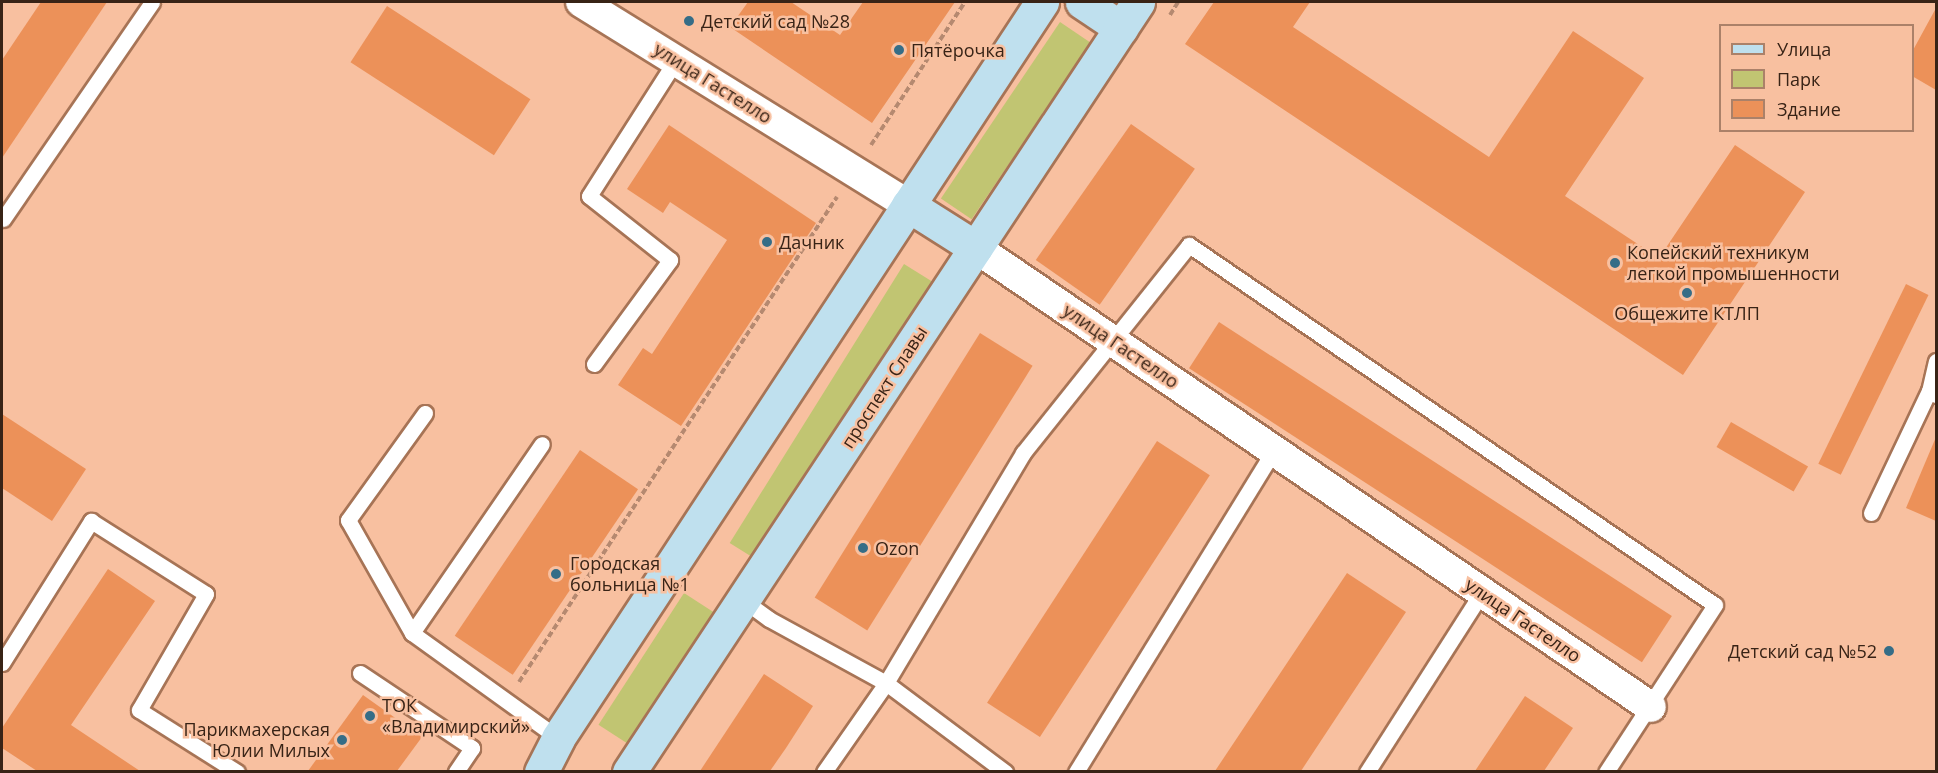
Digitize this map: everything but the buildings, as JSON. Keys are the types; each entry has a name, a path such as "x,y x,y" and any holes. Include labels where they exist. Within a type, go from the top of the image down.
{"main road":[{"path":"541,771 558,738 1042,2"},
{"path":"1082,2 1121,28"},
{"name":"проспект Славы","path":"629,771 1138,2"},
{"name":"улица Гастелло","path":"908,205 976,248"}],"street":[{"name":"улица Гастелло","path":"581,2 908,205"},
{"name":"улица Гастелло","path":"976,248 1651,707"}],"lane":[{"path":"3,219 152,2"},
{"path":"594,364 670,260 589,196 676,60"},
{"path":"824,771 886,683 1023,453 1115,342 1189,245 1715,605 1651,707 1606,771"},
{"path":"1871,513 1933,393 1936,362"},
{"path":"424,413 348,520 412,633 558,738"},
{"path":"412,633 542,444"},
{"path":"1076,771 1274,450"},
{"path":"2,663 91,520 206,594 139,710 237,771"},
{"path":"1367,771 1482,592"},
{"path":"743,600 769,619 886,683 1005,771"},
{"path":"360,673 472,748 456,771"}],"path":[{"path":"507,700 965,2"}],"green space":[{"path":"1060,22 1091,43 972,219 941,199"},
{"path":"904,264 935,283 760,562 730,543"},
{"path":"684,593 713,612 628,744 598,725"}],"place":[{"name":"Детский сад №28","path":"689,21"},
{"name":"Пятёрочка","path":"899,50"},
{"name":"Дачник","path":"767,242"},
{"name":"Копейский техникум легкой промышенности","path":"1615,263"},
{"name":"Общежите КТЛП","path":"1687,293"},
{"name":"Ozon","path":"863,548"},
{"name":"Городская больница №1","path":"556,574"},
{"name":"Детский сад №52","path":"1889,651"},
{"name":"ТОК «Владимирский»","path":"370,716"},
{"name":"Парикмахерская Юлии Милых","path":"342,740"}]}
